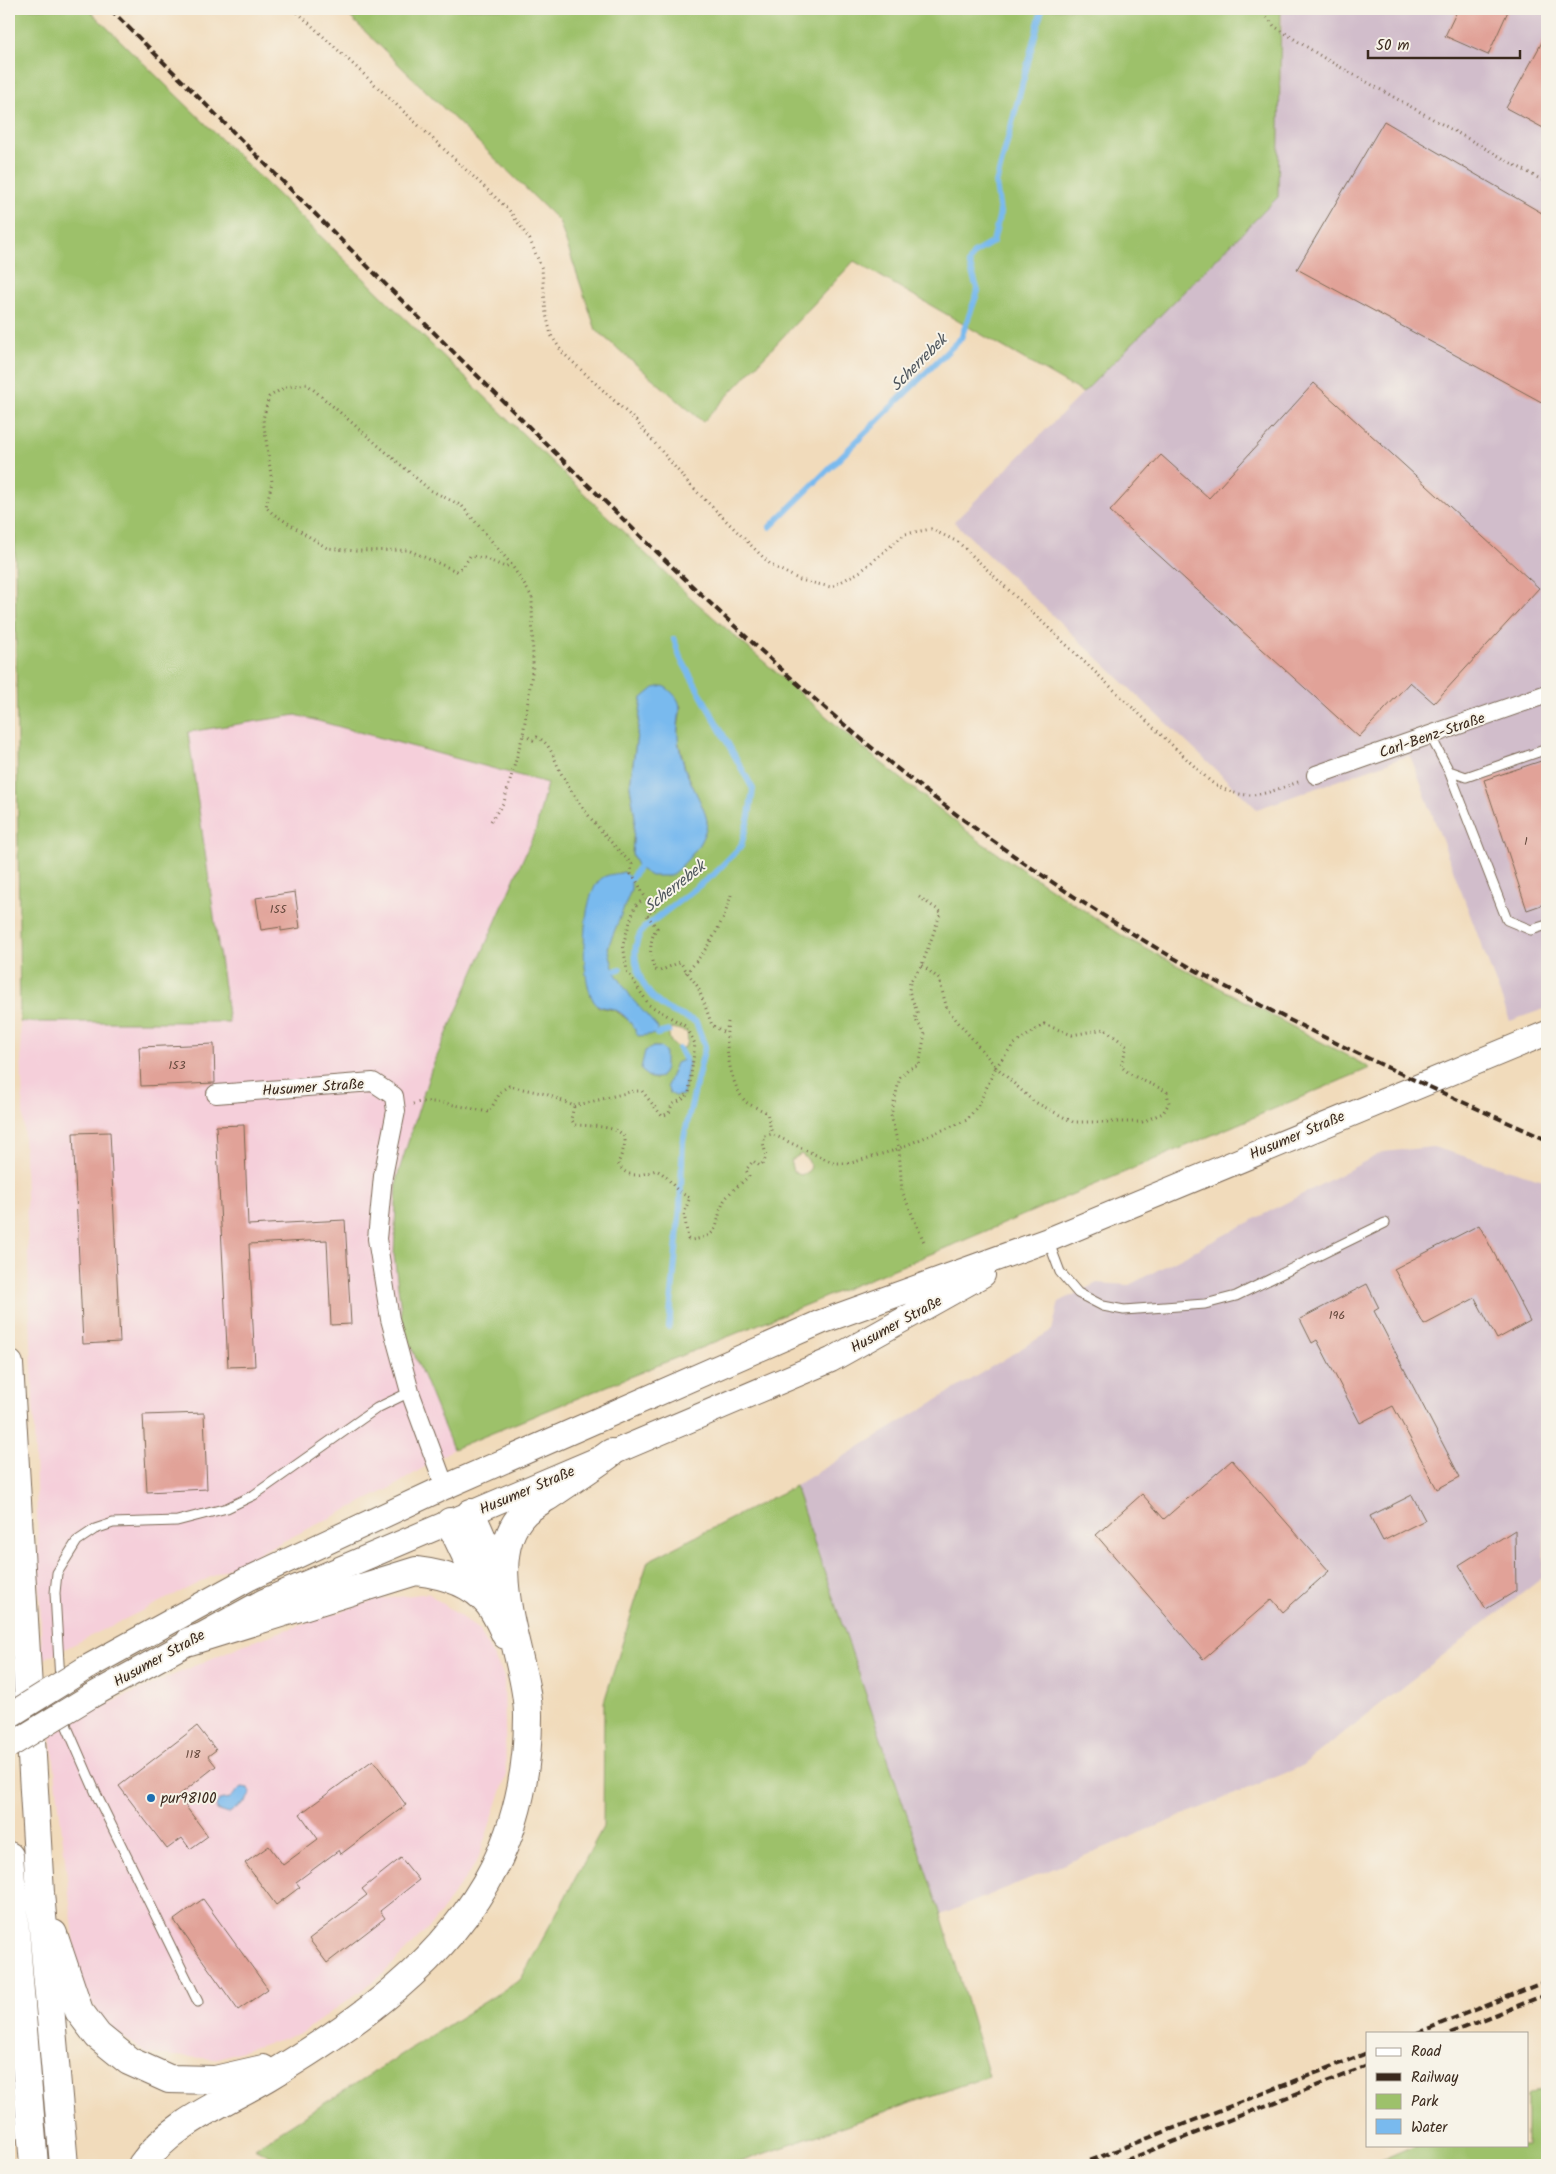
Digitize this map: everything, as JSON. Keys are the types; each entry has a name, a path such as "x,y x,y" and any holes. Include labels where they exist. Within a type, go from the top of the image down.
{"highway":[{"path":"9,1364 40,1893 64,2165"},
{"path":"498,1599 508,1539 525,1512 611,1454"},
{"path":"142,2165 153,2149 188,2121 268,2077 359,2018 393,1992 459,1921 494,1869 506,1841 518,1804 524,1770 528,1715 520,1666 498,1599 461,1518"},
{"path":"190,1641 416,1570 441,1574 498,1599"},
{"path":"9,1856 34,2165"},
{"path":"40,1893 79,2011 98,2036 128,2061 169,2080 215,2080 265,2068 302,2055"}],"main road":[{"name":"Husumer Straße","path":"9,1716 86,1668 248,1579 445,1487 821,1322 1048,1240 1547,1033"},
{"name":"Husumer Straße","path":"9,1746 91,1696 264,1601 831,1360 1048,1240"},
{"path":"445,1487 461,1518"}],"street":[{"name":"Carl-Benz-Straße","path":"1316,775 1547,694"},
{"name":"Husumer Straße","path":"216,1094 373,1082 394,1096 396,1111"},
{"path":"396,1111 383,1176 377,1239 390,1319 410,1392 445,1487"}],"lane":[{"path":"1430,735 1449,771 1507,920 1531,930 1547,925"},
{"path":"1449,771 1466,777 1547,749"},
{"path":"1048,1240 1060,1272 1078,1293 1103,1306 1124,1310 1205,1304 1236,1296 1385,1223"},
{"path":"198,2002 98,1798 67,1727 61,1688 55,1593 57,1573 77,1541 95,1529 113,1523 177,1521 227,1508 254,1494 377,1408 410,1392"}],"path":[{"path":"294,9 509,210 530,240 542,269 546,314 551,335 562,352 636,421 691,486 771,565 800,580 831,587 861,571 906,534 931,529 958,542 1211,782 1226,792 1242,796 1260,795 1316,775"},
{"path":"1261,9 1274,26 1324,58 1547,184"},
{"path":"491,821 504,802 524,734 533,666 532,597 511,564 462,506 430,490 307,384 285,387 269,397 263,419 272,482 266,507 272,513 327,548 356,551 408,550 456,571 463,567 470,556 484,558 506,567 511,564"},
{"path":"524,734 533,740 537,736 546,741 562,776 584,808 608,840 632,864 631,874 637,880 644,899 656,908 647,915 657,928 652,935 651,942 655,970 660,971 680,962 686,973 698,987 712,1025 726,1034"},
{"path":"686,973 699,960 727,912 731,895"},
{"path":"919,897 941,912 922,965 910,982 908,991 918,1012 914,1019 925,1032 922,1055 919,1065 908,1069 900,1077 891,1115 898,1149 902,1191 924,1242"},
{"path":"396,1111 418,1102 489,1112 501,1091 509,1086 546,1094 574,1106 634,1091 642,1091 662,1116 669,1113 672,1105 683,1099 688,1093 695,1044 687,1027 649,1005 627,971 623,944 635,906 644,899"},
{"path":"574,1106 571,1119 575,1124 615,1129 622,1133 625,1140 618,1164 622,1171 629,1175 644,1175 656,1170 666,1176 679,1193 690,1196 684,1213 688,1239 691,1240 707,1237 718,1226 724,1202 749,1176 746,1170 747,1165 753,1161 760,1166 764,1163 766,1156 762,1142 763,1137 772,1134 833,1163 851,1163 898,1149 967,1120 979,1104 996,1067 1013,1046 1044,1024 1072,1035 1104,1029 1127,1046 1121,1066 1129,1075 1152,1083 1167,1092 1169,1103 1163,1113 1142,1122 1073,1122 1033,1101 996,1067 947,1009 939,979 922,965"},
{"path":"728,1022 726,1034 731,1075 746,1102 767,1113 772,1134"}],"shaded area":[{"path":"1282,9 1547,9 1547,1008 1510,1021 1410,755 1257,809 954,522 1278,197"},
{"path":"296,715 547,783 536,829 431,1070 403,1327 453,1449 391,1488 42,1660 20,1022 229,1022 187,732"},
{"path":"1433,1147 1547,1181 1547,1500 1542,1578 1300,1767 941,1915 795,1486 1052,1330 1059,1302 1097,1283 1129,1285 1383,1152"},
{"path":"428,1593 479,1630 504,1676 506,1777 477,1862 432,1924 381,1976 302,2033 215,2059 147,2054 106,2025 79,1983 51,1735 94,1710 242,1645 374,1600"}],"green space":[{"path":"9,9 88,9 689,596 859,745 982,843 1126,938 1370,1068 960,1242 453,1449 403,1327 394,1255 397,1177 431,1070 536,829 547,783 296,715 188,732 229,1022 20,1022","holes":["642,698 681,706 677,736 685,768 707,821 632,854 635,817 630,786","624,872 631,890 609,942 609,959 613,970 626,991 658,1028 632,1023 615,1010 598,1007 602,878","673,1028 687,1032 688,1042 685,1047 680,1049 673,1044 669,1037 669,1031","653,1047 660,1047 656,1079 648,1077 643,1071 645,1051","801,1154 808,1160 811,1167 807,1173 800,1175 793,1171 790,1161"]},
{"path":"342,9 1281,9 1278,197 1083,393 854,261 703,422 596,330 559,221"},
{"path":"795,1486 941,1915 989,2076 731,2165 289,2165 254,2148 521,1979 603,1827 604,1702 648,1561"},
{"path":"1547,2086 1547,2165 1370,2165 1413,2146 1528,2146 1528,2095"}],"water":[{"path":"664,686 677,698 679,704 678,736 680,751 684,766 707,823 698,846 682,865 670,876 651,876 638,868 632,854 635,817 630,786 642,698 654,688"},
{"path":"624,872 631,879 631,890 608,947 614,971 633,1000 658,1028 657,1034 638,1036 625,1016 613,1009 599,1006 595,1003 589,989 584,956 584,936 589,901 595,887 602,878"},
{"path":"653,1047 660,1047 665,1051 665,1069 661,1077 658,1078 647,1076 641,1068 645,1051"},
{"path":"685,1059 689,1062 683,1095 675,1096 670,1093 667,1086 676,1063"},
{"path":"242,1787 248,1788 251,1793 246,1801 228,1814 217,1810 216,1806 219,1800 230,1798"}],"building":[{"path":"1458,9 1509,9 1488,55 1445,36"},
{"path":"1547,33 1547,130 1506,108"},
{"path":"1384,121 1547,216 1547,405 1297,269"},
{"path":"1314,383 1539,588 1434,703 1410,682 1359,737 1110,511 1161,455 1209,498"},
{"path":"1547,759 1547,903 1527,910 1484,780"},
{"path":"295,892 300,928 281,931 281,927 261,930 256,898"},
{"path":"214,1044 215,1083 141,1086 139,1047"},
{"path":"244,1125 248,1225 345,1220 351,1324 331,1325 327,1240 249,1244 255,1366 228,1367 216,1126"},
{"path":"110,1132 120,1342 83,1344 73,1133"},
{"path":"1479,1225 1530,1321 1497,1339 1475,1298 1424,1325 1394,1269"},
{"path":"1367,1284 1379,1308 1374,1311 1460,1477 1437,1489 1393,1406 1360,1423 1317,1340 1312,1343 1300,1319"},
{"path":"204,1413 207,1489 147,1492 143,1415"},
{"path":"1232,1460 1329,1571 1283,1612 1272,1599 1203,1659 1096,1535 1142,1494 1164,1519"},
{"path":"1412,1495 1425,1520 1383,1541 1370,1516"},
{"path":"1515,1530 1516,1591 1486,1609 1459,1565"},
{"path":"197,1726 216,1750 208,1756 216,1766 178,1796 208,1836 190,1849 182,1838 167,1849 119,1786"},
{"path":"373,1760 406,1805 341,1854 339,1850 296,1882 300,1887 276,1905 245,1863 269,1846 283,1865 318,1839 300,1814"},
{"path":"401,1858 419,1880 380,1911 385,1918 327,1963 309,1939 367,1895 362,1889"},
{"path":"203,1899 268,1989 238,2010 174,1920"}],"waterway":[{"name":"Scherrebek","path":"770,527 961,338 978,291 969,263 974,253 993,242 1000,213 996,184 1042,9"},
{"name":"Scherrebek","path":"669,1327 680,1207 683,1141 705,1046 696,1022 664,1007 648,991 638,970 636,948 638,938 644,928 714,874 741,846 749,816 753,789 680,657 674,639"},
{"path":"631,879 638,868"},
{"path":"614,971 620,969"},
{"path":"657,1034 669,1031"},
{"path":"679,1049 685,1059"}],"railway":[{"path":"110,9 464,363 679,574 828,711 932,796 1063,889 1143,940 1197,971 1326,1038 1547,1140"},
{"path":"1420,2032 1547,1981"},
{"path":"1452,2032 1547,1994"},
{"path":"1079,2165 1366,2053"},
{"path":"1114,2165 1366,2066"}],"place":[{"name":"pur98100","path":"151,1798"}]}
